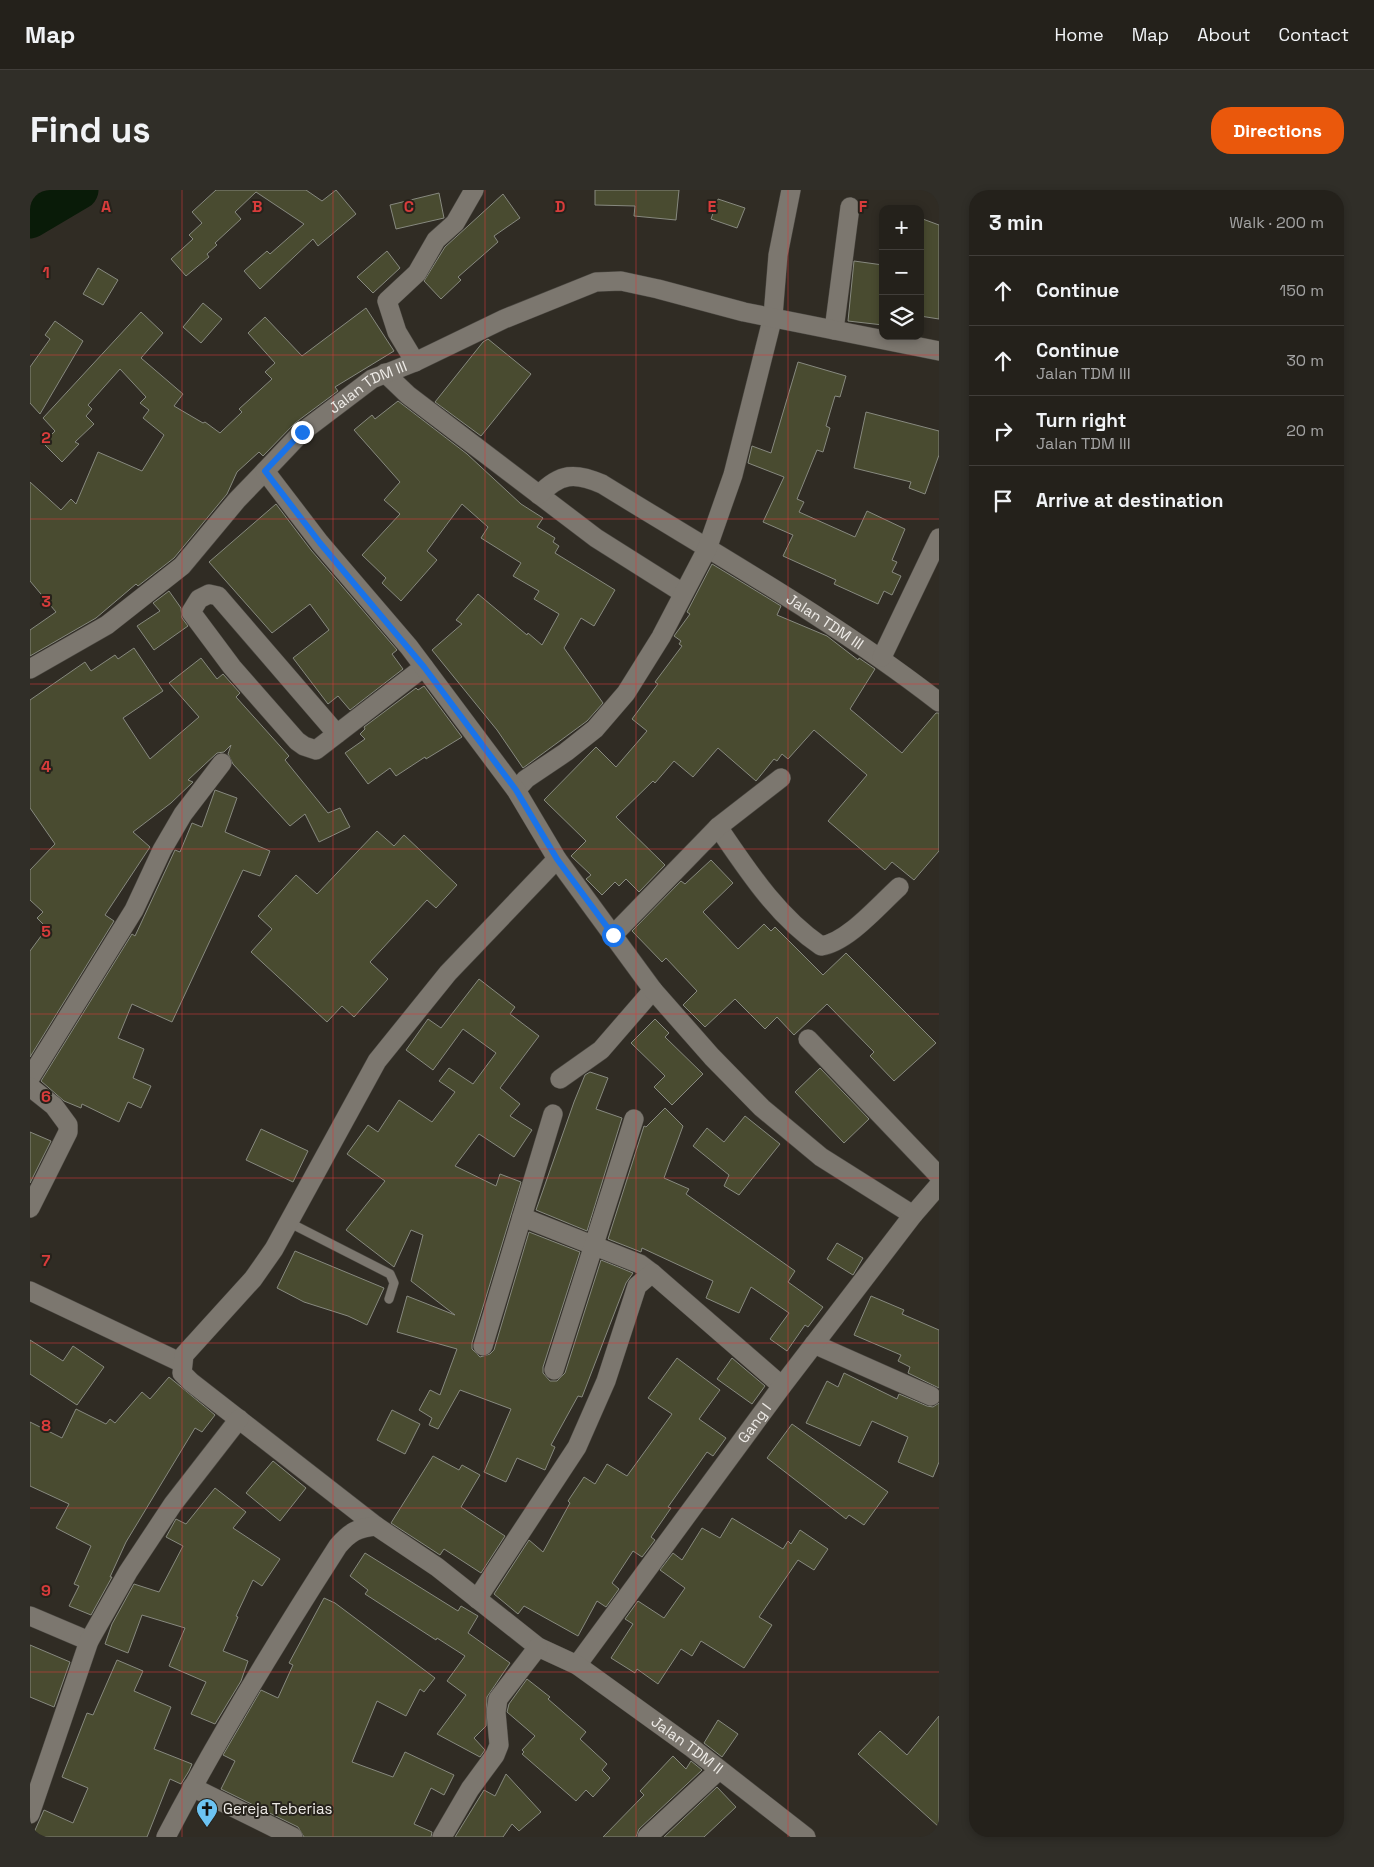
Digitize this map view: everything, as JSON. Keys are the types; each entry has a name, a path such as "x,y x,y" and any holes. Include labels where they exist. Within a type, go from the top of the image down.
{"street":[{"path":"415,362 397,332 387,301 418,273 436,240 455,223 474,190"},
{"path":"516,790 526,779 566,752 595,728 626,693 661,637 707,549 733,475 773,316 778,255 791,190"},
{"path":"834,330 850,207"},
{"name":"Jalan TDM III","path":"30,669 107,624 182,566 237,500 302,432 372,379 415,362 504,319 596,282 621,282 658,288 744,312 773,316 939,351"},
{"path":"385,373 408,395 596,538 683,593"},
{"path":"265,471 320,543 424,667 516,790 557,859 653,990 712,1057 762,1108 821,1156 913,1215"},
{"name":"Jalan TDM III","path":"539,495 549,484 564,476 585,476 602,484 796,601 882,658 939,702"},
{"path":"882,658 939,538"},
{"path":"338,734 218,596 209,594 199,599 191,612 232,667 297,741 304,746 316,750 338,734 424,667"},
{"path":"30,1078 134,910 162,850 183,814 222,763"},
{"path":"613,935 718,827 781,778"},
{"path":"718,827 761,889 786,917 822,946 831,944 843,937 899,887"},
{"path":"30,1291 182,1363 184,1355 253,1279 290,1223 377,1061 448,973 557,859"},
{"path":"560,1078 601,1050 653,990"},
{"path":"808,1039 939,1176"},
{"path":"30,1087 54,1106 68,1125 68,1132 30,1208"},
{"path":"483,1346 554,1114"},
{"path":"554,1370 595,1247 634,1119"},
{"name":"Gang I","path":"570,1662 913,1215 939,1185"},
{"path":"522,1218 640,1264 782,1386"},
{"path":"477,1599 577,1447 606,1381 637,1286 652,1273"},
{"path":"814,1344 931,1396"},
{"name":"Jalan TDM II","path":"182,1363 182,1373 191,1382 376,1526 406,1544 538,1647 570,1662 720,1770 806,1837"},
{"path":"30,1814 90,1641 128,1572 163,1519 239,1419"},
{"path":"166,1837 192,1788 269,1655 338,1546 350,1532 359,1528 376,1526"},
{"path":"30,1616 90,1641"},
{"path":"442,1837 470,1788 495,1755 500,1745 496,1712 498,1699 538,1647"},
{"path":"647,1837 720,1770"},
{"path":"192,1788 293,1837"}],"lane":[{"path":"290,1223 390,1274 394,1283 389,1299"}],"building":[{"path":"216,190 306,190 322,201 336,190 356,214 318,246 313,239 260,289 244,271 267,251 270,254 304,224 256,192 235,212 241,219 215,243 217,245 207,254 209,257 186,276 171,259 193,239 189,235 202,223 192,212"},
{"path":"595,190 679,190 676,220 634,216 635,206 595,205"},
{"path":"439,193 444,218 396,229 390,205"},
{"path":"503,194 520,218 494,236 498,242 458,277 461,280 441,299 424,281 445,247"},
{"path":"718,199 745,208 737,228 711,219"},
{"path":"924,219 939,225 939,319 924,317"},
{"path":"387,251 400,268 373,293 357,277"},
{"path":"854,261 879,264 879,325 848,321"},
{"path":"98,268 118,280 103,305 83,294"},
{"path":"203,303 222,319 201,343 183,327"},
{"path":"366,308 394,351 335,387 338,391 295,423 263,456 259,452 237,472 227,494 174,558 138,586 136,584 96,618 30,656 30,630 56,612 30,581 30,482 61,510 71,499 76,504 98,452 142,471 164,435 143,418 149,410 140,403 146,397 120,369 88,405 92,409 86,416 94,424 75,442 79,444 62,462 43,443 55,431 43,418 141,312 163,333 141,358 183,394 174,406 203,423 205,422 220,433 242,412 239,409 272,379 265,372 275,363 248,333 265,317 302,356"},
{"path":"55,321 83,341 40,414 30,403 30,367 50,339 45,335"},
{"path":"488,339 531,374 481,436 435,402 483,342"},
{"path":"798,362 846,376 840,397 835,396 826,426 830,428 823,452 817,450 797,499 804,502 799,512 855,537 867,511 905,529 892,560 897,562 892,572 901,576 892,595 884,591 878,604 834,584 836,580 783,556 793,535 763,522 784,477 748,463 752,446 771,453"},
{"path":"398,401 467,454 521,504 543,518 537,527 555,538 553,542 559,546 555,553 615,590 594,626 581,618 564,648 603,703 587,721 523,768 497,730 432,650 462,624 456,620 478,594 527,635 528,633 542,645 559,614 534,599 539,591 513,576 521,563 481,538 488,527 462,504 427,551 437,560 401,601 382,583 386,578 362,555 400,514 384,500 400,482 354,430 372,415 375,419"},
{"path":"866,412 939,431 939,455 925,494 909,488 911,482 854,468"},
{"path":"276,504 311,550 397,650 392,654 403,669 350,710 338,696 328,704 293,658 329,630 310,604 272,633 209,562"},
{"path":"712,564 781,606 777,615 827,636 858,660 859,658 875,669 850,709 902,753 936,713 939,713 939,851 914,880 892,862 885,870 828,821 867,775 814,730 788,759 782,754 777,761 774,759 756,781 718,748 693,777 674,761 655,783 653,781 616,817 665,865 639,892 626,879 619,886 615,882 602,895 586,879 591,875 571,856 586,841 544,800 596,747 616,767 647,731 632,719 658,684 655,682 682,646 679,644 681,641 674,636 690,614 687,612"},
{"path":"169,591 181,608 182,618 188,626 154,650 137,626 160,611 153,603"},
{"path":"134,648 163,691 123,718 150,759 199,717 169,683 201,658 217,679 223,674 240,693 236,697 289,756 285,760 328,813 340,808 350,827 319,842 305,814 290,826 233,764 228,754 231,745 224,752 217,753 188,780 193,782 171,803 133,832 150,847 105,915 114,921 30,1057 30,951 47,928 37,918 43,912 30,900 30,870 55,844 30,808 30,700 85,662 91,671 115,655 118,659"},
{"path":"424,686 462,737 426,759 425,757 396,776 390,768 368,784 345,753 365,739 360,734 365,729 364,727 416,688 418,690"},
{"path":"215,790 237,798 225,832 270,851 260,876 243,870 172,1022 132,1004 118,1038 144,1049 133,1078 151,1086 141,1108 128,1102 119,1122 82,1104 81,1108 64,1101 41,1081 132,934 135,936 175,850 180,852 192,823 202,827"},
{"path":"377,831 394,846 404,835 457,885 436,908 427,900 370,962 388,979 354,1017 342,1006 327,1022 251,952 272,929 258,916 296,875 317,894"},
{"path":"711,860 733,883 703,912 738,949 764,924 771,931 775,927 823,975 846,953 936,1043 894,1081 870,1056 874,1052 827,1004 794,1035 777,1017 765,1029 735,999 705,1027 683,1005 697,991 666,958 662,962 632,931 681,881 685,884"},
{"path":"479,979 515,1007 510,1014 539,1036 500,1088 520,1104 510,1116 532,1130 514,1157 479,1134 455,1166 496,1186 500,1174 521,1182 472,1343 472,1349 480,1357 490,1354 494,1350 529,1232 580,1252 543,1367 543,1373 550,1381 557,1381 565,1373 601,1260 633,1273 626,1283 582,1397 578,1396 551,1445 555,1447 545,1470 517,1458 506,1482 484,1472 511,1409 460,1390 438,1429 429,1425 432,1418 419,1410 430,1390 440,1395 457,1349 397,1332 407,1296 455,1315 411,1281 423,1235 411,1230 394,1267 346,1230 385,1181 347,1154 368,1125 378,1132 399,1100 432,1122 455,1092 439,1081 449,1068 473,1084 496,1053 463,1029 433,1070 406,1050 428,1019 441,1028"},
{"path":"655,1019 669,1033 665,1037 703,1074 672,1105 654,1087 665,1076 631,1043"},
{"path":"820,1068 869,1119 844,1143 795,1092"},
{"path":"590,1072 608,1078 596,1109 622,1118 587,1231 536,1210 574,1102 585,1075"},
{"path":"665,1108 683,1126 664,1178 689,1189 686,1194 795,1271 788,1282 823,1307 808,1327 805,1325 787,1351 770,1339 789,1313 751,1287 739,1313 706,1298 713,1281 642,1248 641,1252 608,1239 644,1126 646,1127"},
{"path":"745,1116 780,1144 739,1195 724,1186 729,1175 693,1146 707,1128 724,1142"},
{"path":"261,1129 308,1151 293,1182 246,1160"},
{"path":"30,1132 51,1141 30,1183"},
{"path":"837,1243 863,1258 853,1275 827,1259"},
{"path":"295,1251 384,1288 367,1325 348,1316 304,1302 277,1288"},
{"path":"871,1296 904,1310 902,1314 939,1330 939,1388 908,1373 910,1367 898,1361 901,1355 854,1335"},
{"path":"30,1340 63,1361 73,1346 104,1367 77,1405 30,1374"},
{"path":"677,1358 720,1390 699,1419 726,1438 713,1456 707,1452 668,1507 671,1508 651,1537 655,1540 642,1557 633,1551 612,1583 619,1589 606,1607 597,1601 578,1636 524,1606 518,1614 494,1594 529,1540 543,1552 570,1503 568,1501 584,1477 595,1484 607,1464 627,1476 672,1414 648,1398"},
{"path":"732,1358 765,1386 752,1404 717,1379"},
{"path":"844,1373 897,1399 899,1394 927,1406 933,1407 939,1403 939,1462 933,1477 898,1462 908,1437 872,1421 860,1446 806,1423 827,1381 838,1387"},
{"path":"169,1377 215,1415 202,1432 195,1428 126,1542 110,1577 112,1577 91,1615 69,1606 79,1586 74,1584 91,1546 56,1528 69,1504 30,1486 30,1422 62,1438 76,1409 106,1424 110,1419 115,1423 142,1392 150,1399"},
{"path":"392,1410 420,1424 405,1454 377,1440"},
{"path":"792,1424 888,1492 864,1525 849,1515 846,1519 767,1458"},
{"path":"433,1456 459,1470 462,1465 480,1475 461,1507 505,1536 481,1573 444,1549 440,1555 391,1523"},
{"path":"273,1461 306,1488 280,1521 246,1493"},
{"path":"215,1488 246,1512 233,1528 280,1559 262,1586 253,1580 236,1616 238,1617 223,1651 248,1661 241,1681 215,1724 191,1714 206,1682 169,1666 185,1628 142,1615 128,1653 105,1644 112,1624 134,1584 159,1592 183,1546 166,1537 176,1519 186,1524"},
{"path":"732,1518 783,1549 788,1541 791,1544 800,1530 828,1549 814,1570 798,1560 759,1617 772,1625 744,1668 701,1641 692,1656 681,1649 658,1684 637,1669 635,1673 611,1658 633,1624 625,1619 638,1601 664,1618 685,1588 660,1570 673,1553 682,1560 702,1528 720,1538"},
{"path":"365,1553 458,1611 461,1606 478,1616 468,1633 510,1663 487,1697 486,1726 474,1738 485,1750 480,1757 437,1734 466,1695 447,1681 465,1656 437,1638 436,1640 365,1594 368,1590 350,1576"},
{"path":"324,1598 335,1603 435,1678 424,1692 420,1689 406,1716 377,1701 352,1762 393,1777 405,1752 454,1775 444,1795 431,1788 414,1824 432,1832 431,1837 304,1837 298,1827 221,1789 235,1761 223,1755 261,1690 278,1698 293,1665 289,1663"},
{"path":"30,1645 70,1662 54,1707 30,1697"},
{"path":"117,1660 143,1671 134,1691 171,1707 154,1749 192,1764 189,1771 181,1784 170,1779 147,1837 32,1837 44,1810 73,1823 88,1788 62,1777 87,1713 93,1715"},
{"path":"527,1679 550,1697 548,1699 586,1732 580,1739 607,1764 602,1770 610,1778 593,1797 586,1790 576,1801 522,1754 524,1752 522,1750 535,1736 507,1712 509,1704"},
{"path":"939,1716 939,1827 858,1754 880,1731 907,1755"},
{"path":"718,1720 738,1734 722,1757 704,1743"},
{"path":"673,1756 686,1769 691,1761 702,1770 639,1829 636,1837 603,1837 644,1795 640,1791"},
{"path":"506,1774 541,1812 519,1831 512,1824 503,1837 455,1837 484,1790 495,1796"},
{"path":"717,1787 736,1807 704,1837 664,1837"}],"waterway":[{"path":"30,219 79,190"}],"place":[{"name":"Gereja Teberias","path":"207,1828"}],"route":[{"path":"302,432 265,471 320,543 424,667 516,790 557,859 613,935"}]}
